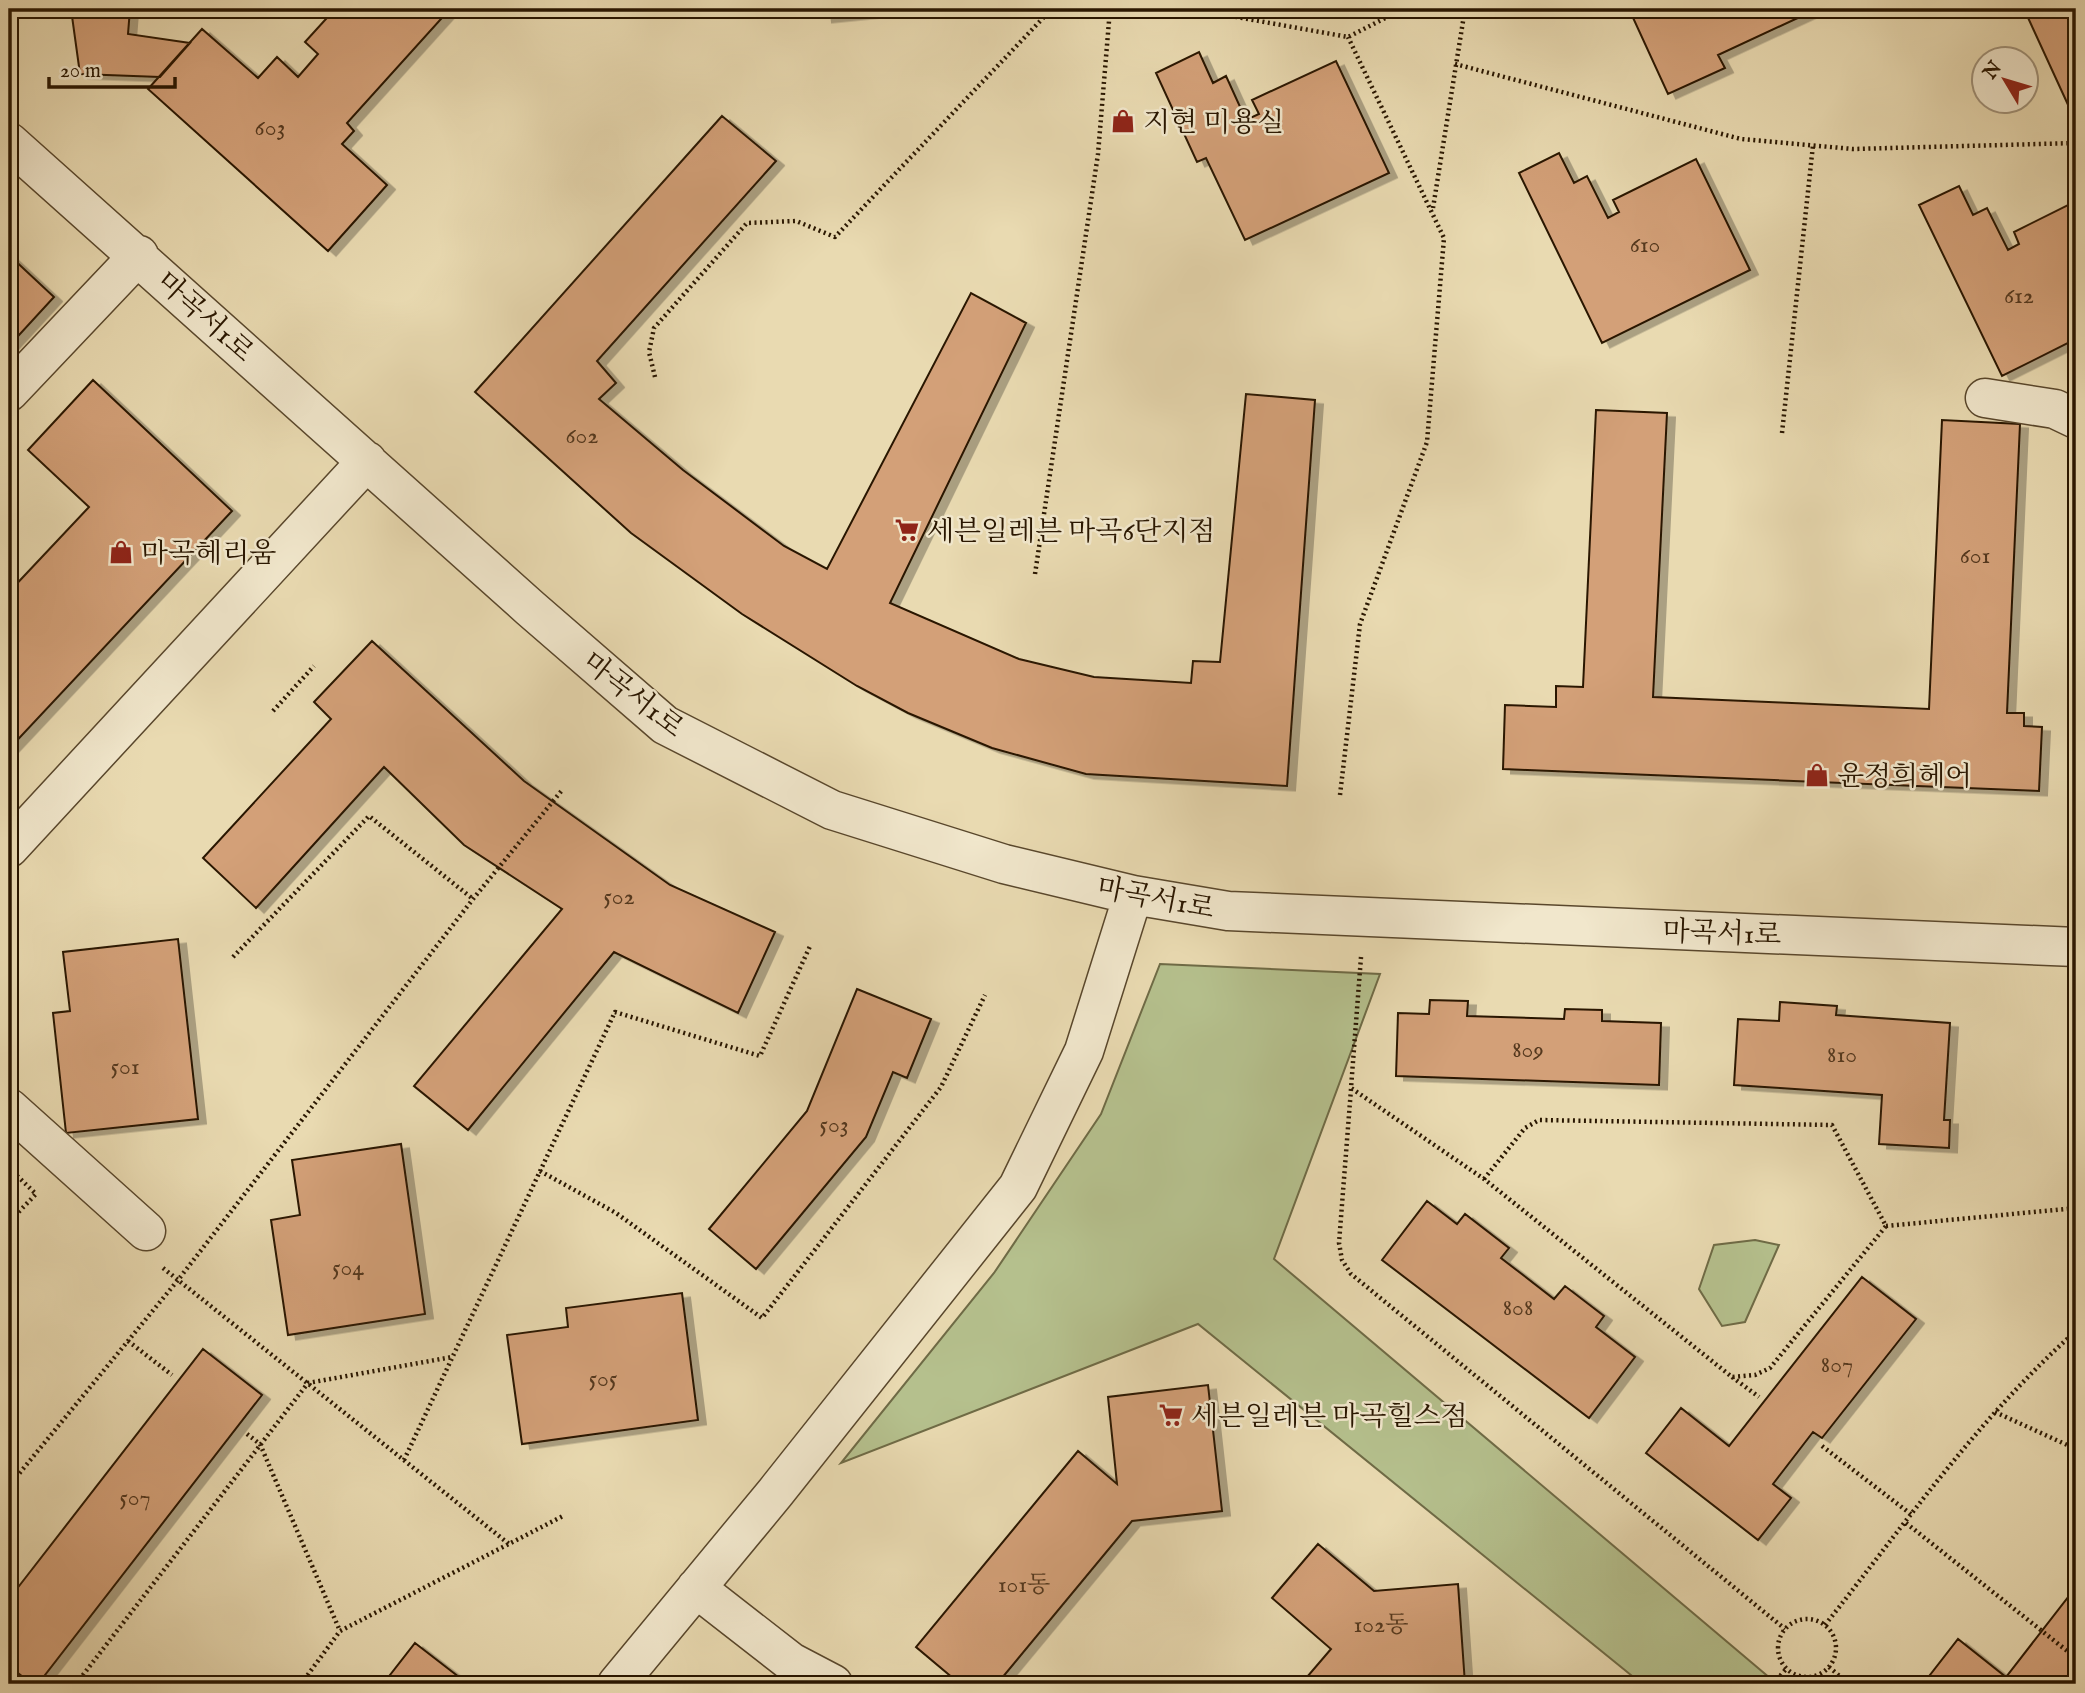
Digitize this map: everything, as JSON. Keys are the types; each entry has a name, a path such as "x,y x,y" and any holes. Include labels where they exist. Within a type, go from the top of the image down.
{"street":[{"name":"마곡서1로","path":"9,142 665,725 832,810 1004,864 1133,895 1228,911 2076,947"},
{"name":"마곡서1로","path":"9,392 139,256"},
{"path":"1985,398 2055,409 2076,419"},
{"path":"9,848 367,461"},
{"path":"617,1684 1018,1187 1084,1051 1133,895"},
{"path":"9,1108 152,1247"},
{"path":"696,1588 791,1662 833,1684"}],"path":[{"path":"655,377 649,352 654,328 747,223 796,221 835,237 1049,9"},
{"path":"1035,574 1098,153 1111,9"},
{"path":"1192,9 1348,37 1403,9"},
{"path":"1433,208 1465,9"},
{"path":"1340,795 1360,624 1427,443 1444,238 1348,37"},
{"path":"1455,64 1741,139 1853,149 2076,143"},
{"path":"1782,433 1813,145"},
{"path":"273,711 314,666"},
{"path":"9,1486 178,1280 473,899 564,789"},
{"path":"233,957 369,816 473,899"},
{"path":"404,1460 615,1012 760,1056 811,944"},
{"path":"1361,956 1339,1243 1342,1260 1351,1274 1785,1629"},
{"path":"540,1171 616,1213 762,1318 941,1087 985,995"},
{"path":"1351,1088 1484,1180 1759,1397"},
{"path":"1484,1180 1525,1128 1539,1120 1832,1125 1886,1226"},
{"path":"9,1168 36,1194 9,1222"},
{"path":"1732,1377 1755,1375 1770,1368 1886,1226 2076,1208"},
{"path":"152,1247 178,1280 509,1544"},
{"path":"1825,1625 1994,1412 2043,1360 2076,1331"},
{"path":"128,1341 172,1375"},
{"path":"76,1684 308,1383 452,1357"},
{"path":"1994,1412 2076,1449"},
{"path":"247,1434 260,1444 340,1631"},
{"path":"1822,1446 1912,1515"},
{"path":"301,1684 340,1631 565,1515"},
{"path":"1906,1523 2076,1658"},
{"path":"1808,1618 1825,1625 1836,1640 1836,1650 1829,1667 1813,1676 1804,1677 1787,1668 1778,1651 1785,1629 1798,1620 1808,1618"},
{"path":"1829,1667 1849,1684"},
{"path":"1773,1684 1787,1668"}],"green space":[{"path":"1160,964 1380,974 1274,1259 1777,1684 1642,1684 1198,1324 841,1463 994,1273 1101,1114"},
{"path":"1755,1240 1779,1245 1745,1322 1722,1326 1699,1289 1714,1245"}],"building":[{"path":"71,9 130,9 128,34 190,43 160,77 80,74"},
{"path":"335,9 450,9 347,123 354,131 342,144 387,185 328,251 148,89 202,29 258,78 277,57 298,77 318,54 305,42"},
{"path":"823,9 911,9 824,18"},
{"path":"1629,9 1817,9 1718,55 1725,68 1668,94"},
{"path":"2024,9 2076,9 2075,120"},
{"path":"1199,52 1213,83 1226,76 1246,120 1259,114 1252,100 1336,61 1389,173 1245,240 1206,158 1197,162 1156,73"},
{"path":"722,116 776,161 597,361 616,383 599,399 683,470 784,546 827,569 971,293 1026,323 890,603 1019,659 1094,677 1191,683 1193,661 1220,662 1246,394 1315,400 1287,786 1086,774 992,748 908,713 857,686 742,614 631,533 475,392"},
{"path":"1559,153 1574,183 1587,176 1608,218 1619,212 1613,200 1696,159 1750,270 1602,343 1519,173"},
{"path":"1959,186 1973,215 1987,208 2008,250 2019,244 2014,232 2076,201 2076,339 2002,376 1919,205"},
{"path":"9,255 54,297 9,346"},
{"name":"마곡헤리움","path":"93,380 232,511 9,749 9,592 89,507 28,450"},
{"path":"1596,410 1667,413 1653,697 1929,709 1942,420 2020,424 2007,713 2024,713 2024,726 2042,727 2039,791 1503,769 1505,705 1556,707 1556,686 1583,687"},
{"path":"372,641 524,781 670,885 775,932 738,1013 614,952 468,1130 414,1086 562,909 464,845 384,767 256,908 203,858 331,719 314,702"},
{"path":"178,939 198,1119 66,1133 53,1013 70,1011 63,952"},
{"path":"857,989 931,1019 907,1078 893,1072 866,1137 756,1269 709,1229 807,1111"},
{"path":"1430,1000 1468,1001 1467,1016 1564,1019 1565,1009 1602,1010 1602,1021 1661,1023 1659,1085 1396,1076 1398,1013 1429,1014"},
{"path":"1780,1002 1837,1006 1836,1015 1950,1023 1944,1120 1950,1120 1949,1148 1879,1144 1882,1095 1734,1085 1738,1019 1779,1021"},
{"path":"401,1144 425,1314 288,1335 271,1220 300,1215 292,1160"},
{"path":"1427,1201 1457,1224 1465,1214 1509,1248 1501,1258 1554,1299 1565,1286 1604,1316 1596,1327 1635,1357 1589,1418 1382,1260"},
{"path":"1862,1277 1916,1319 1822,1438 1813,1432 1773,1484 1791,1498 1758,1540 1646,1453 1681,1408 1729,1446"},
{"path":"682,1293 698,1420 522,1444 507,1335 568,1327 566,1308"},
{"path":"203,1349 262,1395 38,1684 9,1684 9,1599"},
{"path":"1208,1385 1222,1511 1132,1521 997,1684 960,1684 916,1647 1078,1451 1117,1484 1108,1397"},
{"path":"1318,1544 1374,1591 1458,1584 1465,1684 1301,1684 1331,1649 1272,1598"},
{"path":"2076,1587 2074,1684 1923,1684 1958,1639 2006,1677"},
{"path":"415,1643 468,1684 383,1684"},
{"path":"9,1666 32,1684 9,1684"}],"place":[{"name":"지현 미용실","path":"1123,121"},
{"name":"세븐일레븐 마곡6단지점","path":"907,530"},
{"name":"마곡헤리움","path":"121,552"},
{"name":"윤정희헤어","path":"1817,775"},
{"name":"세븐일레븐 마곡힐스점","path":"1171,1415"}]}
